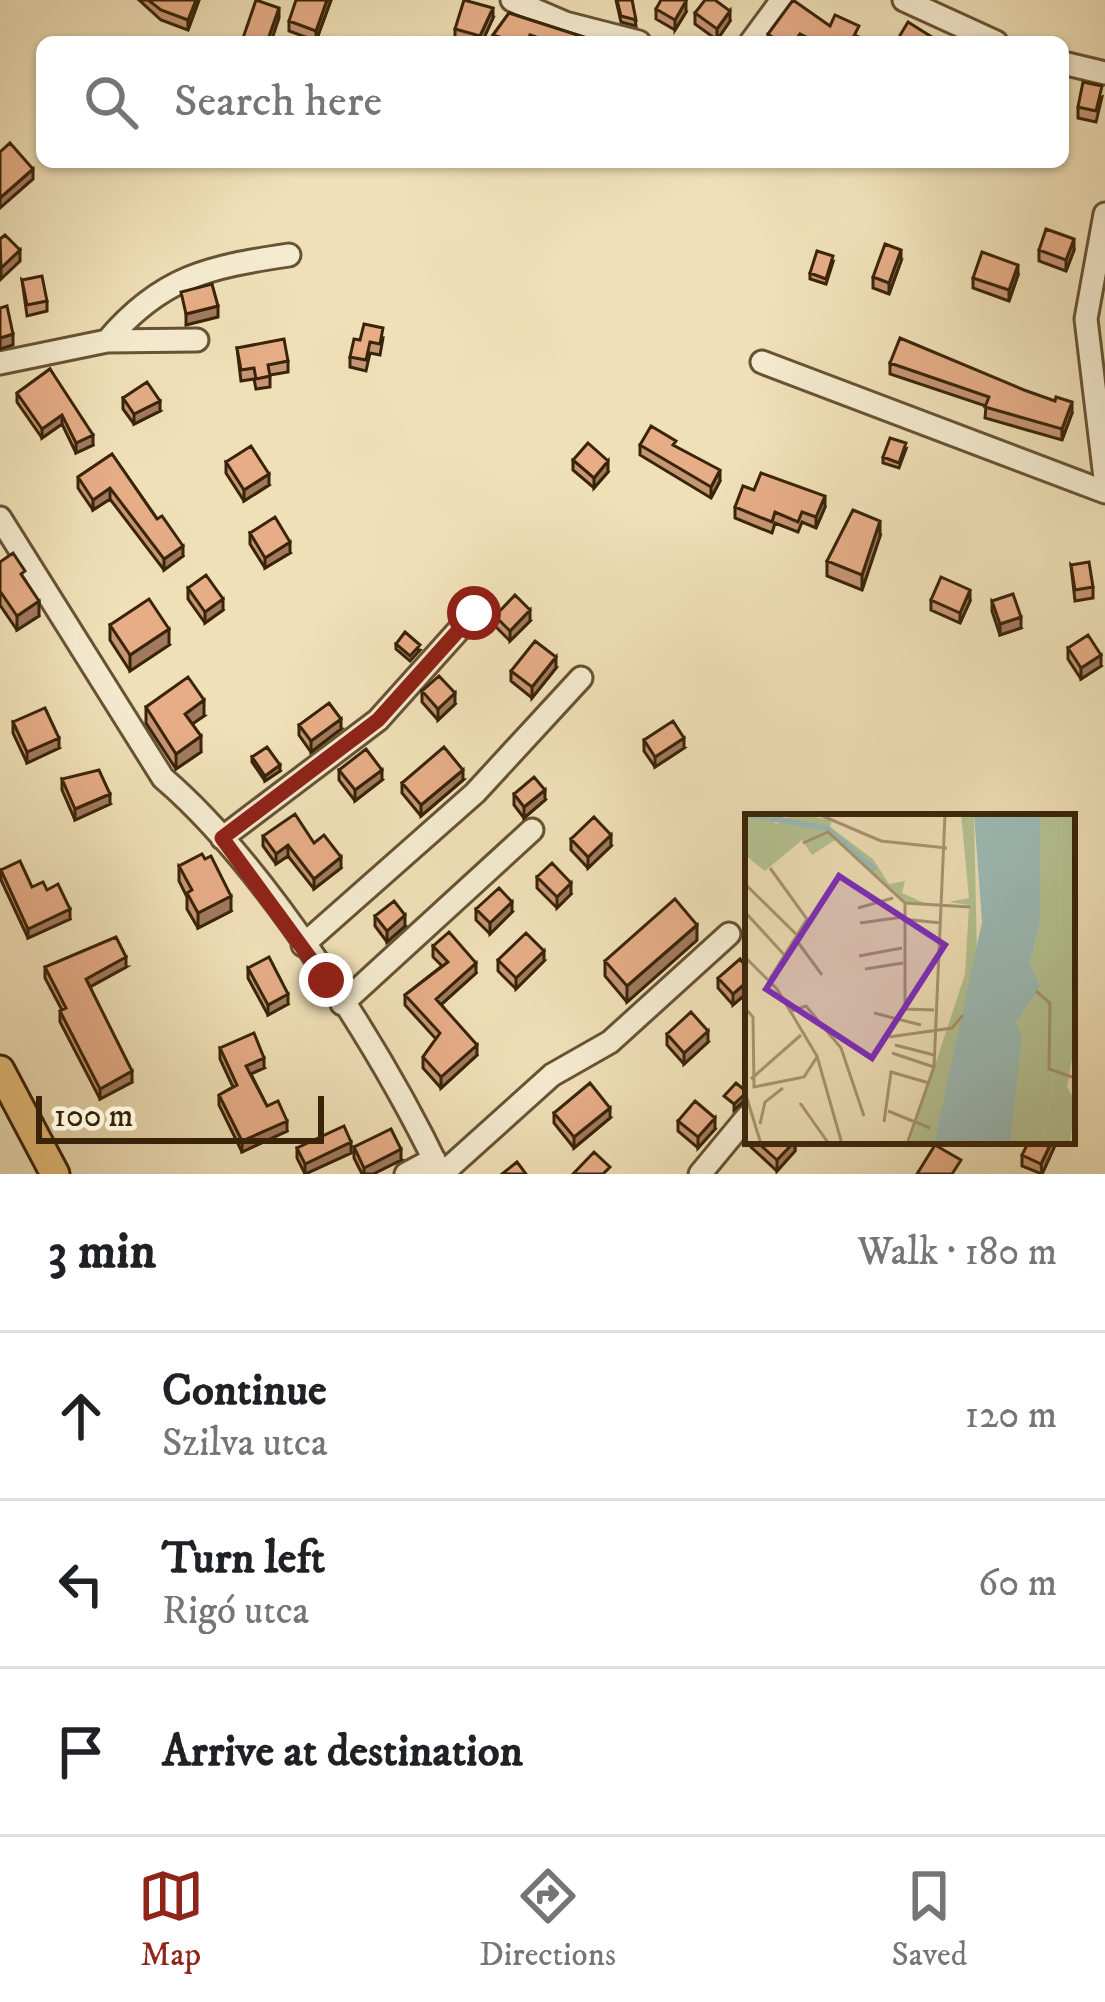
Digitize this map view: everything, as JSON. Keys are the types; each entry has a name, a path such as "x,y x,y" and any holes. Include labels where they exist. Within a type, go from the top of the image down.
{"main road":[{"path":"0,1070 55,1174"}],"street":[{"path":"512,0 565,23 615,36"},
{"path":"756,36 782,0"},
{"path":"904,0 982,36"},
{"path":"1069,64 1105,73"},
{"path":"1105,214 1095,322 1105,478"},
{"path":"106,341 130,313 166,285 289,255"},
{"path":"0,363 106,341 197,340"},
{"path":"762,362 1105,492"},
{"path":"0,518 152,763 222,838 303,945 394,1081 439,1169"},
{"path":"222,838 378,720 474,613"},
{"path":"303,945 476,793 581,678"},
{"path":"342,1004 532,830"},
{"path":"406,1174 439,1169 552,1076 610,1042 729,934"},
{"path":"700,1174 745,1120"}],"building":[{"path":"148,0 196,0 188,20"},
{"path":"256,0 279,8 269,36 244,36"},
{"path":"296,0 327,0 316,31 289,21"},
{"path":"464,0 493,8 480,36 455,29"},
{"path":"617,0 632,0 636,20 621,16"},
{"path":"661,0 686,1 675,20 656,9"},
{"path":"705,0 715,0 730,11 717,29 695,13"},
{"path":"793,0 830,26 835,15 859,26 854,36 768,34"},
{"path":"509,13 580,36 496,36"},
{"path":"908,22 930,36 900,36"},
{"path":"1083,82 1102,86 1096,111 1078,107"},
{"path":"10,143 33,169 0,198 0,152"},
{"path":"1046,229 1074,239 1066,260 1039,250"},
{"path":"5,235 20,250 1,268 0,239"},
{"path":"885,244 901,250 889,283 873,277"},
{"path":"817,251 833,256 826,279 810,273"},
{"path":"982,252 1018,265 1009,290 973,278"},
{"path":"42,276 47,301 27,305 22,280"},
{"path":"212,284 218,306 186,314 181,292"},
{"path":"7,306 13,334 0,338 0,308"},
{"path":"364,324 383,328 380,344 370,342 366,360 350,357"},
{"path":"900,338 1024,390 1072,402 1062,429 985,407 989,397 890,363"},
{"path":"284,339 288,361 268,365 270,376 256,379 254,368 241,370 237,348"},
{"path":"50,369 93,435 76,443 62,415 42,429 17,393"},
{"path":"147,382 160,401 134,414 123,398"},
{"path":"651,426 676,441 673,445 720,470 711,487 640,445"},
{"path":"890,438 906,443 899,463 883,457"},
{"path":"588,443 608,461 594,478 573,460"},
{"path":"251,446 269,474 244,490 226,462"},
{"path":"112,454 157,519 162,516 183,546 164,559 110,488 93,500 78,477"},
{"path":"761,473 825,496 816,517 802,512 798,522 775,512 772,522 735,507 743,486 754,490"},
{"path":"853,510 880,521 862,575 827,561"},
{"path":"275,517 290,542 265,558 250,533"},
{"path":"13,553 39,601 17,616 0,591 0,562"},
{"path":"1089,562 1093,587 1075,590 1071,565"},
{"path":"206,575 223,599 205,612 188,588"},
{"path":"941,577 970,590 960,613 931,600"},
{"path":"1013,594 1021,617 1000,624 992,601"},
{"path":"515,595 530,610 510,631 495,616"},
{"path":"149,599 169,629 130,655 110,625"},
{"path":"405,632 420,645 410,656 396,644"},
{"path":"1088,635 1101,655 1081,668 1068,648"},
{"path":"535,641 556,657 532,687 511,671"},
{"path":"439,676 455,693 438,709 422,691"},
{"path":"188,677 204,700 185,714 201,736 176,754 146,707"},
{"path":"329,703 341,719 311,741 299,725"},
{"path":"45,708 59,738 27,752 13,722"},
{"path":"673,721 684,738 655,757 644,740"},
{"path":"267,747 280,765 265,776 252,757"},
{"path":"444,747 463,770 421,805 402,783"},
{"path":"366,749 382,770 355,790 339,770"},
{"path":"99,770 110,794 75,809 62,779"},
{"path":"534,777 545,790 524,807 514,794"},
{"path":"295,814 314,843 324,835 341,857 314,879 288,845 276,854 263,836"},
{"path":"594,817 611,835 588,857 571,839"},
{"path":"202,854 205,859 211,856 231,896 198,913 179,866"},
{"path":"20,861 32,887 43,882 47,890 58,884 70,909 28,929 1,870"},
{"path":"552,863 571,883 557,897 537,877"},
{"path":"499,888 512,902 490,923 476,909"},
{"path":"675,899 697,925 627,986 605,961"},
{"path":"394,901 405,915 387,931 375,916"},
{"path":"449,932 476,963 436,999 477,1045 441,1077 423,1057 440,1033 405,995 448,962 433,946"},
{"path":"526,933 544,951 516,978 498,960"},
{"path":"116,937 126,957 86,979 132,1071 100,1089 60,1011 66,1008 45,967"},
{"path":"269,957 288,994 268,1005 248,968"},
{"path":"740,959 745,965 745,984 733,994 718,978"},
{"path":"691,1012 708,1031 684,1053 667,1034"},
{"path":"254,1033 264,1058 246,1066 267,1106 278,1101 287,1121 242,1141 219,1095 237,1085 220,1048"},
{"path":"590,1083 610,1108 574,1137 554,1113"},
{"path":"736,1083 745,1090 734,1104 724,1096"},
{"path":"695,1101 715,1118 698,1137 678,1121"},
{"path":"344,1126 351,1142 305,1164 297,1148"},
{"path":"391,1129 401,1149 364,1168 354,1147"},
{"path":"759,1144 792,1144 777,1160"},
{"path":"1028,1144 1051,1144 1041,1164 1022,1155"},
{"path":"935,1145 961,1160 952,1174 917,1174"},
{"path":"594,1152 610,1167 603,1174 573,1174"},
{"path":"517,1162 526,1174 502,1174"}],"route":[{"path":"326,980 222,838 286,795 378,720 474,613"}]}
